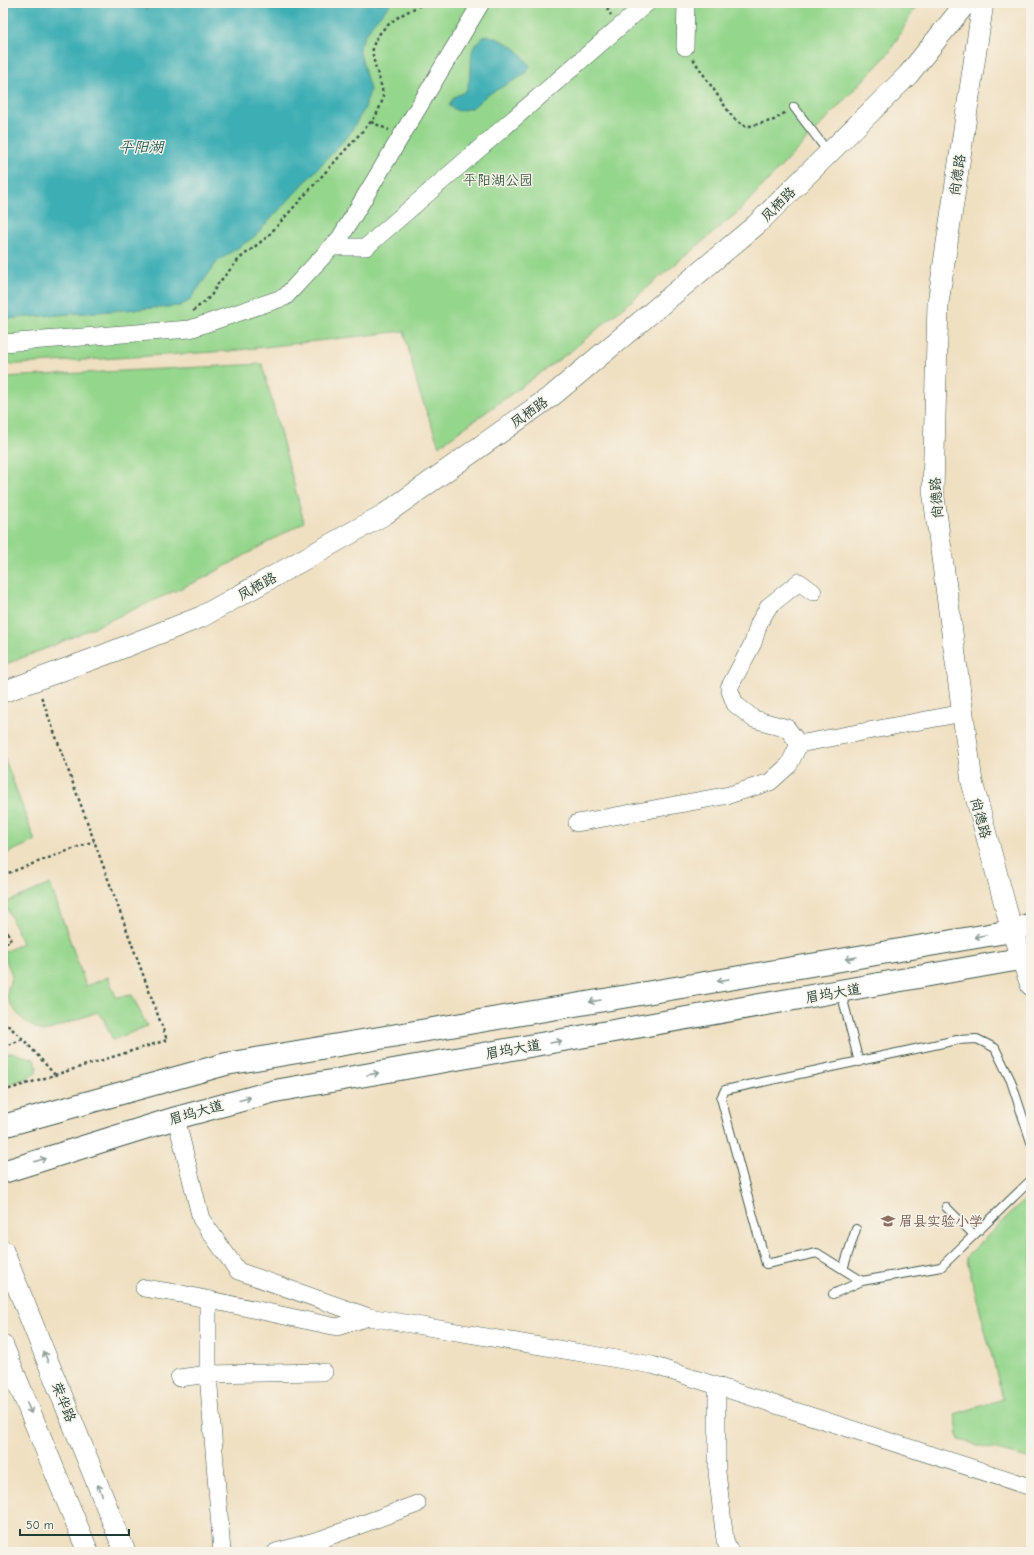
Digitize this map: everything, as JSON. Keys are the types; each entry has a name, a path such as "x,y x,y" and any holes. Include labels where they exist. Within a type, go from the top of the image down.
{"main road":[{"path":"3,1126 226,1064 1021,927"},
{"name":"眉坞大道","path":"3,1172 176,1118 275,1091 1027,959"}],"street":[{"path":"3,343 190,328 285,297 340,238 481,3"},
{"path":"332,247 366,247 647,3"},
{"path":"685,47 686,3"},
{"name":"凤栖路","path":"3,692 201,617 386,514 553,394 756,225 908,75 966,3"},
{"name":"尚德路","path":"983,3 938,303 934,490 972,782 1021,927 1031,985"},
{"path":"799,744 787,728 754,719 735,704 729,688 752,642 759,623 769,606 799,582 813,592"},
{"path":"799,744 963,713"},
{"path":"576,823 729,795 770,782 789,765 799,744"},
{"path":"176,1118 201,1219 238,1271 369,1317 652,1365 1031,1486"},
{"name":"荣华路","path":"3,1251 125,1552"},
{"path":"144,1288 208,1299 337,1327 369,1317"},
{"path":"208,1299 208,1374 222,1552"},
{"path":"3,1346 88,1552"},
{"path":"179,1378 208,1374 324,1372"},
{"path":"717,1386 717,1472 725,1540 730,1552"},
{"path":"276,1552 298,1549 417,1504"}],"lane":[{"path":"794,107 829,153"},
{"path":"841,992 859,1062"},
{"path":"862,1281 817,1252 766,1264 721,1098 725,1090 958,1040 977,1039 995,1048 1011,1081 1031,1142"},
{"path":"833,1294 862,1281 941,1267 1031,1180"},
{"path":"946,1207 974,1235"},
{"path":"843,1269 856,1229"}],"path":[{"path":"189,313 211,296 217,285 240,259 267,237 376,116 383,97 372,49 376,38 400,16 413,8 427,3"},
{"path":"685,47 709,86 733,118 746,127 774,120 794,107"},
{"path":"3,1091 167,1040 35,681"},
{"path":"3,876 94,841"},
{"path":"3,921 10,941 3,944"},
{"path":"3,1021 23,1039 55,1075"},
{"path":"3,1045 6,1046 23,1039"}],"green space":[{"name":"平阳湖公园","path":"3,3 918,3 889,53 738,212 571,351 439,446 419,391 404,331 230,351 3,365"},
{"path":"262,364 304,522 206,577 50,647 3,665 3,377"},
{"path":"3,754 35,841 3,855"},
{"path":"50,884 86,986 108,977 116,997 132,995 147,1026 113,1040 103,1018 97,1012 44,1032 21,1018 14,1008 6,996 12,975 3,953 22,943 5,903"},
{"path":"3,1053 14,1053 34,1059 37,1066 36,1073 25,1079 3,1086"},
{"path":"1031,1193 1031,1459 959,1440 955,1414 1003,1399 966,1257"}],"water":[{"name":"平阳湖","path":"3,3 144,3 146,10 155,3 392,3 374,22 364,37 359,49 370,90 365,108 349,135 254,237 218,261 189,301 180,306 3,319"},
{"path":"487,35 512,46 521,54 530,66 524,75 487,95 472,108 458,111 449,106 454,97 466,91 474,46"}],"place":[{"name":"眉县实验小学","path":"888,1221"}]}
